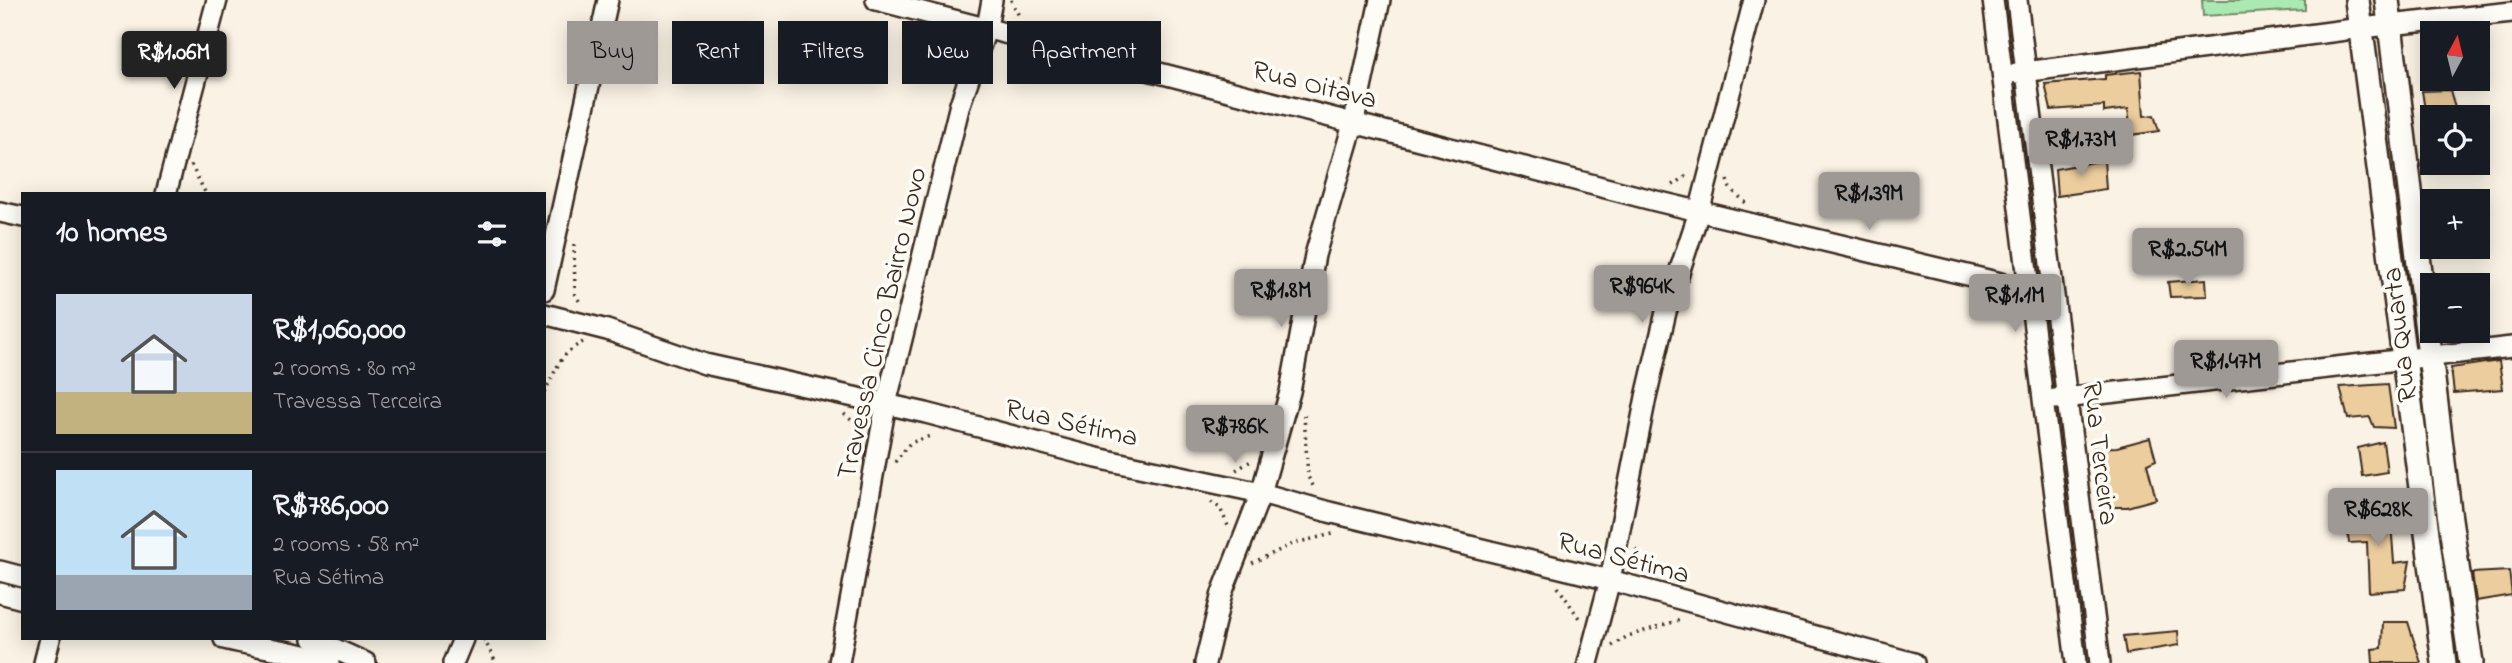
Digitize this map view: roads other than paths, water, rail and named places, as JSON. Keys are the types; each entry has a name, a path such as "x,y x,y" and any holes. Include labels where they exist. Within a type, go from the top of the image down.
{"street":[{"path":"167,192 217,0"},
{"path":"546,281 608,0"},
{"name":"Rua Oitava","path":"876,0 962,21"},
{"name":"Travessa Cinco Bairro Novo","path":"988,21 992,0"},
{"path":"1205,663 1222,593 1261,493 1290,392 1315,255 1354,121 1380,0"},
{"path":"1589,658 1610,580 1666,312 1699,212 1754,0"},
{"name":"Rua Terceira","path":"1993,0 2076,663"},
{"name":"Rua Terceira","path":"2017,0 2100,663"},
{"name":"Rua Quarta","path":"2357,0 2444,663"},
{"name":"Rua Quarta","path":"2387,0 2449,512 2471,663"},
{"path":"2003,74 2512,12"},
{"name":"Rua Oitava","path":"993,29 1037,43 1354,121 1699,212 2030,290"},
{"name":"Travessa Cinco Bairro Novo","path":"839,663 886,404 967,84"},
{"path":"0,212 21,217"},
{"name":"Rua Sétima","path":"546,315 601,329 705,364 886,404 1097,458 1261,493 1610,580 1914,663"},
{"path":"2044,400 2512,347"},
{"path":"0,571 21,576"},
{"path":"0,593 21,598"},
{"path":"44,663 50,640"},
{"path":"229,640 313,657 329,663"},
{"path":"315,640 366,663"},
{"path":"453,663 463,640"}]}
